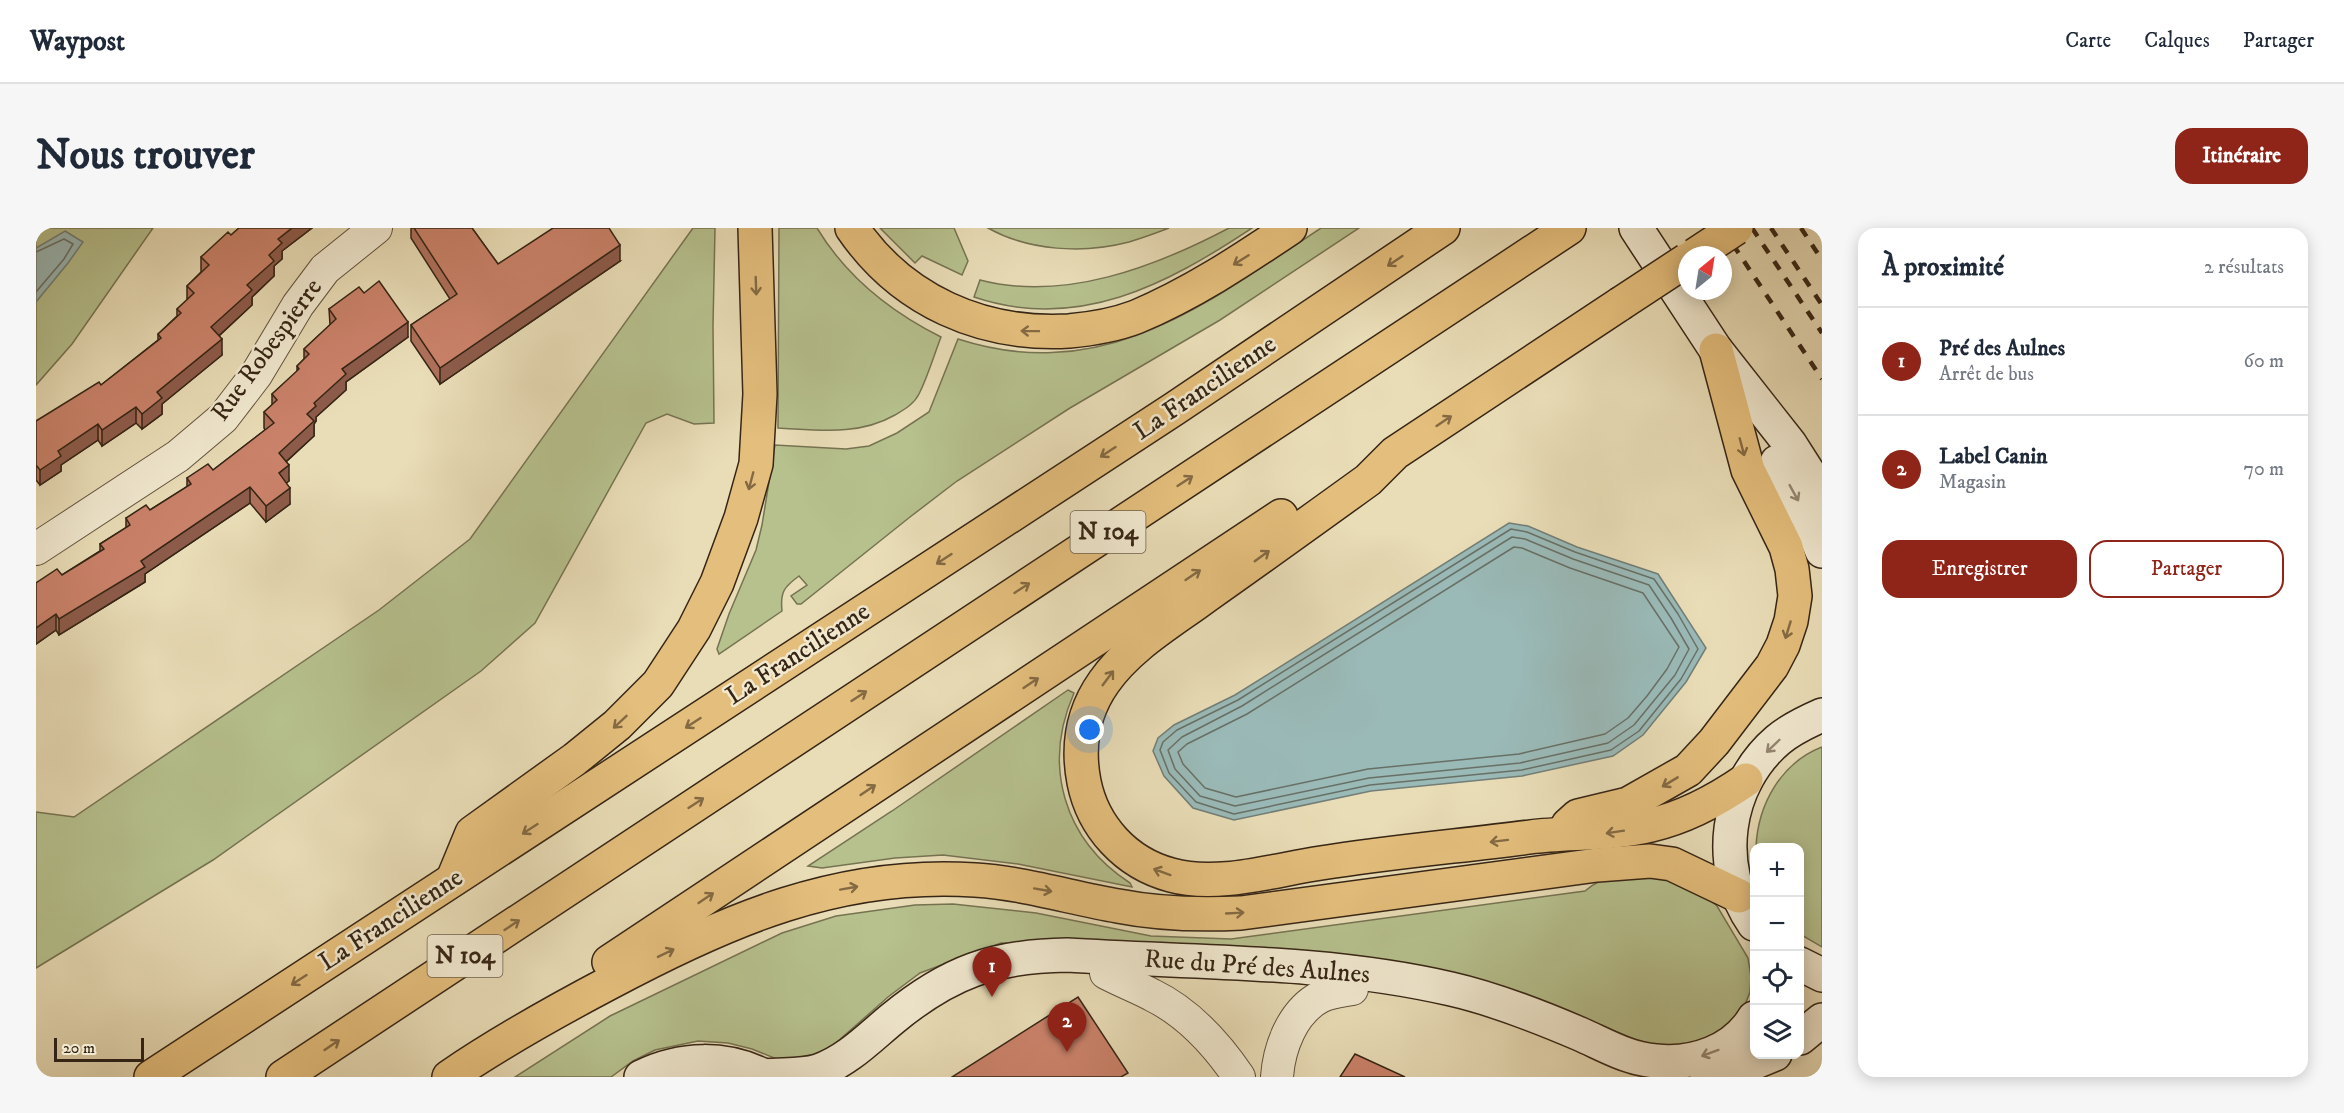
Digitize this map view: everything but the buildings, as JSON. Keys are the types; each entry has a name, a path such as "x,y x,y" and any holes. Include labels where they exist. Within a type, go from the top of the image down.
{"highway":[{"path":"453,879 472,833 575,759 617,725 658,684 694,628 717,583 741,518 756,464 760,394 755,228"},
{"path":"852,228 867,249 893,275 917,293 943,307 995,326 1018,331 1052,332 1088,329 1134,318 1193,290 1290,228"},
{"name":"La Francilienne","path":"151,1077 1174,409 1443,228"},
{"name":"N 104","path":"283,1077 1569,228"},
{"path":"1709,246 1736,228"},
{"path":"1678,266 1395,453 1368,480 1137,647 1113,671 1093,698 1081,735 1080,762 1089,803 1103,830 1132,857 1156,871 1208,881 1323,862 1557,834 1607,833 1659,823 1696,810 1746,780"},
{"path":"1557,834 1578,816 1628,804 1688,770 1714,742 1761,682 1784,645 1795,596 1792,569 1786,547 1748,470 1716,350"},
{"path":"486,1052 538,1009 1352,469 1395,453"},
{"path":"449,1077 486,1052 609,982 715,930 818,893 878,883 929,879 978,880 1065,894 1118,906 1200,915 1240,914 1597,865 1650,861 1672,864 1747,910"}],"street":[{"name":"Rue Robespierre","path":"36,549 178,456 223,418 256,375 298,305 325,269 376,228"},
{"path":"1636,228 1716,350 1809,520 1822,551"},
{"path":"1716,350 1790,444 1822,494"},
{"path":"1747,910 1731,868 1729,838 1735,808 1746,780 1760,759 1778,740 1799,725 1822,715"},
{"name":"Rue du Pré des Aulnes","path":"765,1076 816,1072 839,1062 926,993 970,971 1009,959 1028,956 1067,955 1304,966 1389,976 1455,990 1494,1002 1542,1018 1612,1050 1657,1061 1688,1060 1724,1048 1741,1037 1750,1025"},
{"path":"1804,966 1822,975"},
{"name":"Rue du Pré des Aulnes","path":"858,1069 911,1022 957,993 979,984 1044,971 1092,970 1106,973 1352,989 1421,999 1482,1014 1635,1077"},
{"path":"1106,973 1152,995 1186,1016 1208,1037 1239,1077"},
{"path":"1277,1077 1278,1057 1292,1026 1321,997 1352,989"},
{"path":"1804,1035 1822,1020"},
{"path":"1707,1077 1734,1071 1763,1059"},
{"path":"641,1077 666,1066 691,1061 716,1061 740,1066 765,1076"}],"green space":[{"path":"36,228 153,228 72,344 36,385"},
{"path":"693,228 715,228 714,423 694,424 667,414 646,423 535,623 481,671 213,860 36,968 36,812 74,817 379,610 470,539"},
{"path":"779,228 817,228 842,262 871,291 905,316 941,337 919,394 915,401 906,408 881,422 853,429 778,428"},
{"path":"880,228 954,228 968,261 962,275 922,256 915,263"},
{"path":"988,228 1169,228 1129,242 1075,249 1021,242"},
{"path":"1229,228 1252,228 1187,268 1120,297 1085,306 1049,309 1012,306 974,297 980,280 1012,286 1044,287 1108,277 1171,256"},
{"path":"1321,228 1359,228 1220,320 1070,408 957,481 801,604 797,604 791,596 807,585 799,576 784,590 782,611 719,654 717,649 729,614 756,550 775,445 846,449 869,446 897,433 929,412 958,339 1011,351 1060,352 1107,345 1151,330 1194,309"},
{"path":"1068,690 1074,693 1065,720 1060,747 1060,774 1065,799 1075,823 1089,845 1132,887 1018,864 943,855 895,858 822,868 808,866 892,811"},
{"path":"1822,747 1822,947 1804,936 1804,843 1756,843 1761,815 1774,787 1795,763"},
{"path":"1653,872 1700,892 1717,906 1748,958 1750,992 1744,1007 1721,1035 1674,1049 1648,1045 1539,999 1460,978 1246,952 1001,943 920,973 888,997 820,1057 784,1062 752,1049 728,1043 698,1041 655,1050 633,1061 611,1077 515,1077 610,1016 782,933 836,916 915,905 953,904 1036,913 1151,936 1231,939 1585,891 1600,881 1626,874"}],"water":[{"path":"65,231 83,242 36,302 36,248"},
{"path":"1509,523 1528,526 1577,547 1658,574 1706,648 1686,682 1643,735 1613,756 1522,776 1371,791 1234,820 1193,808 1164,776 1153,751 1158,738 1174,725 1235,695"}],"railway":[{"path":"1722,228 1822,379"},
{"path":"1752,228 1822,333"},
{"path":"1771,228 1822,305"},
{"path":"1801,228 1822,260"}],"place":[{"name":"Pré des Aulnes","path":"992,997"},
{"name":"Label Canin","path":"1067,1052"}]}
